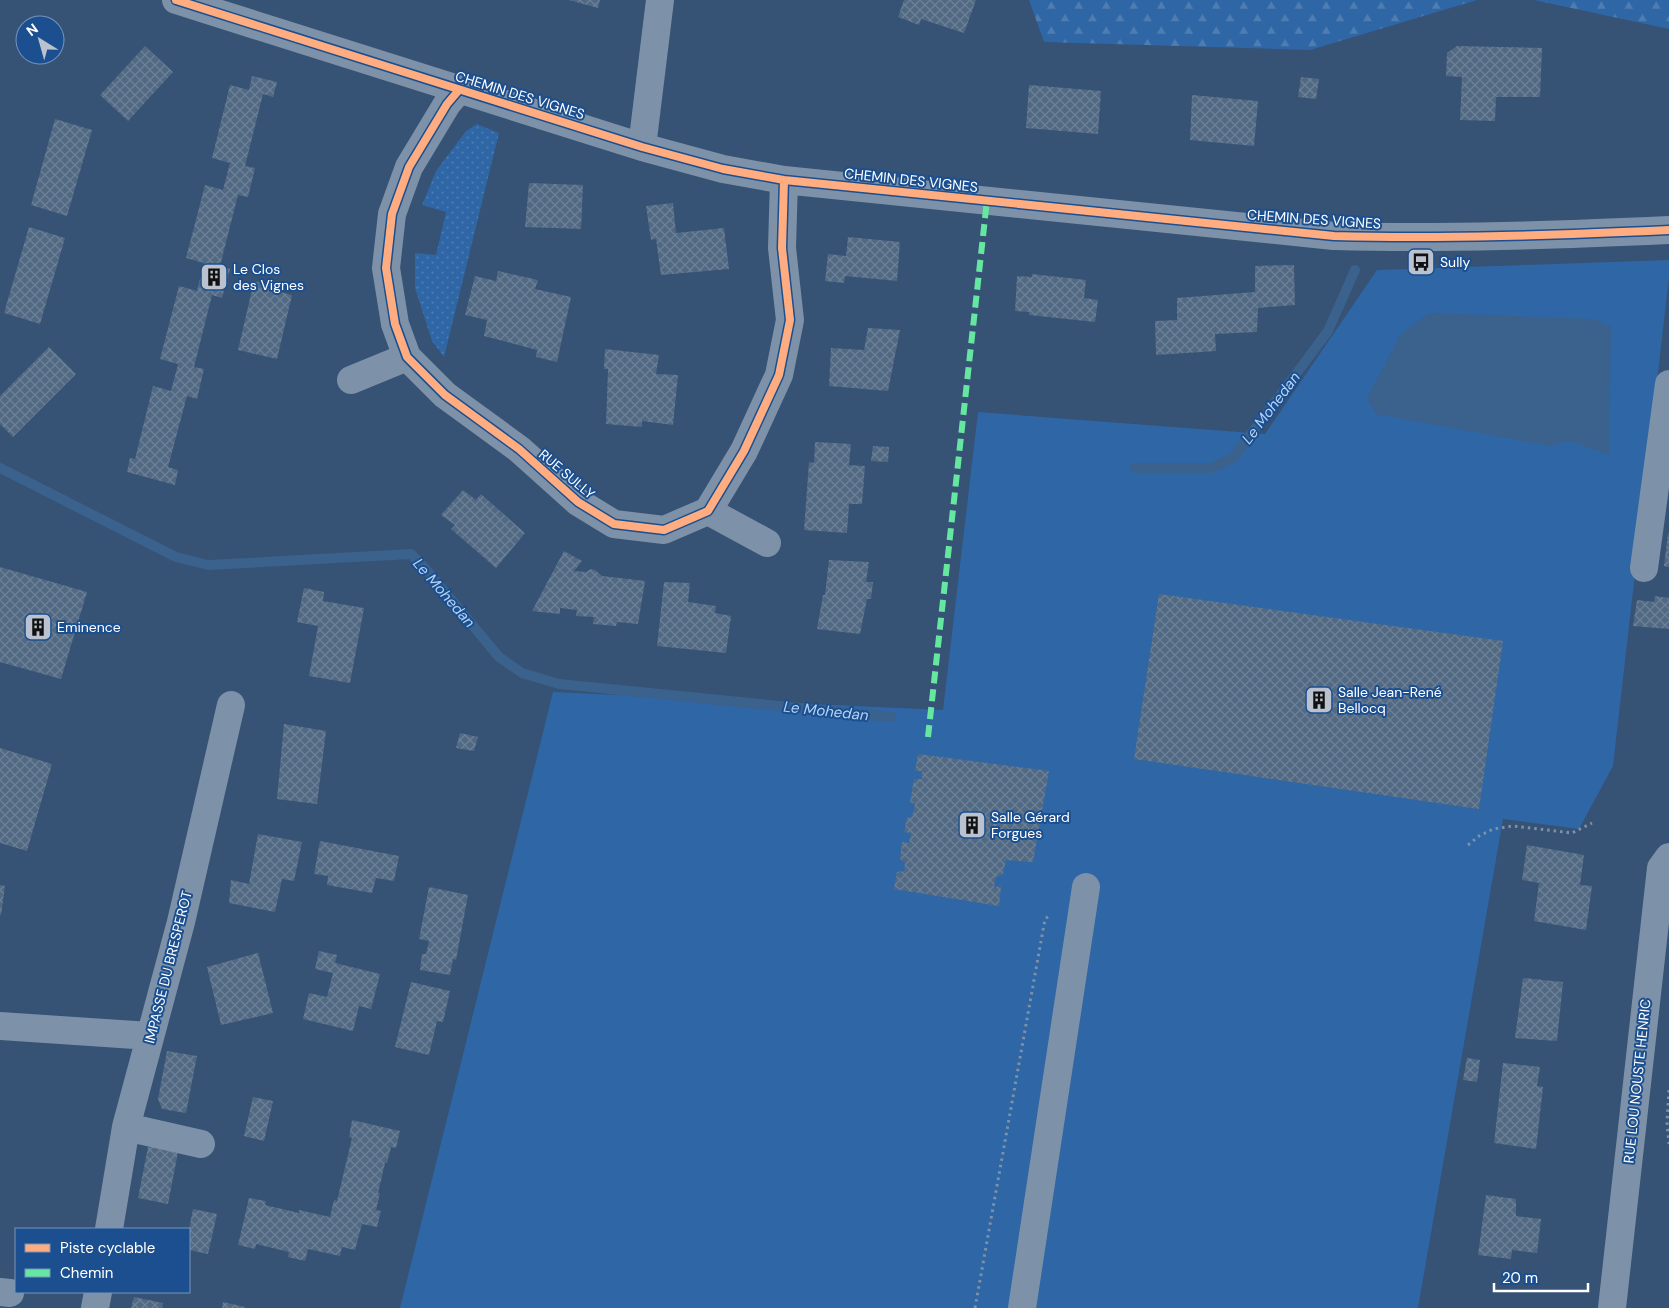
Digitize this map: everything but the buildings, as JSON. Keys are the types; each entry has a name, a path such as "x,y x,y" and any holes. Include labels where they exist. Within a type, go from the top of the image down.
{"street":[{"name":"CHEMIN DES VIGNES","path":"176,0 642,147 723,169 784,180 1334,236 1410,238 1524,237 1669,230"},
{"path":"642,147 660,0"},
{"name":"RUE SULLY","path":"459,90 447,104 409,167 392,214 386,268 394,324 407,357 445,395 519,449 578,502 614,524 664,530 708,511"},
{"path":"767,543 708,511 744,451 780,375 790,320 782,248 784,180"},
{"path":"351,380 407,357"},
{"path":"1644,568 1669,384"},
{"name":"IMPASSE DU BRESPEROT","path":"108,1228 126,1127 181,922 231,705"},
{"name":"RUE LOU NOUSTE HENRIC","path":"1612,1308 1661,868 1669,857"},
{"path":"1022,1308 1086,887"},
{"path":"0,1026 150,1036"},
{"path":"126,1127 201,1144"},
{"path":"95,1308 98,1293"}],"path":[{"path":"1468,846 1479,836 1492,829 1513,826 1572,833 1592,823"},
{"path":"975,1308 1045,919 1086,887"},
{"path":"1669,1090 1667,1122 1669,1144"}],"green space":[{"path":"1029,0 1477,0 1310,50 1044,42"},
{"path":"1534,0 1669,0 1669,29"},
{"path":"477,124 499,133 444,357 432,341 415,288 415,253 436,255 446,212 422,205 436,171 466,131"},
{"path":"1669,260 1669,277 1613,766 1579,829 1503,819 1418,1308 400,1308 553,692 943,710 978,412 1265,434 1377,270"}],"shaded area":[{"path":"1429,313 1595,319 1611,327 1609,455 1570,441 1550,446 1376,414 1367,398 1401,334"}],"waterway":[{"name":"Le Mohedan","path":"1135,468 1212,468 1234,457 1328,331 1355,270"},
{"name":"Le Mohedan","path":"0,468 176,557 208,565 411,554 499,657 522,673 559,684 891,717"}],"marked path":[{"path":"928,737 987,200"}],"cycle path":[{"path":"176,0 642,147 723,169 784,180 1334,236 1502,236 1669,230"},
{"path":"459,90 447,104 409,167 392,214 386,268 395,324 407,357 445,395 519,449 578,502 614,524 664,530 708,511 744,451 779,375 790,320 782,248 784,180"}],"place":[{"name":"Sully","path":"1421,262"},
{"name":"Le Clos des Vignes","path":"214,277"},
{"name":"Eminence","path":"38,627"},
{"name":"Salle Jean-René Bellocq","path":"1319,700"},
{"name":"Salle Gérard Forgues","path":"972,825"}]}
